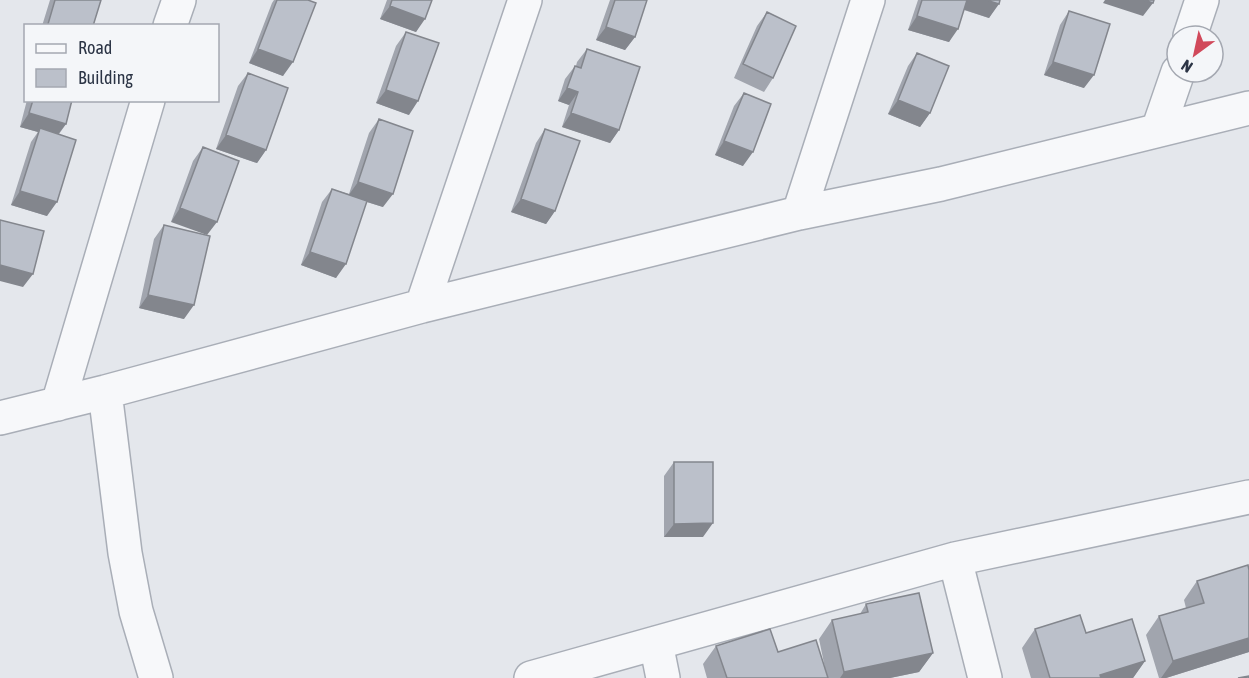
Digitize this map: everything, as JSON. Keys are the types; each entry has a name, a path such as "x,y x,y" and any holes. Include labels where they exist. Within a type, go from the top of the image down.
{"street":[{"path":"171,24 179,0"},
{"path":"422,306 525,0"},
{"path":"799,213 868,0"},
{"path":"1194,24 1202,0"},
{"path":"1158,130 1174,84"},
{"path":"58,404 147,102"},
{"path":"0,418 105,392 422,306 799,213 941,184 1249,108"},
{"path":"105,392 125,553 136,610 156,678"},
{"path":"531,678 955,559 1249,497"},
{"path":"955,559 986,678"},
{"path":"656,643 663,678"}],"building":[{"path":"55,0 101,0 94,24 48,24"},
{"path":"277,0 308,0 316,3 293,62 258,49"},
{"path":"392,0 432,0 425,19 390,6"},
{"path":"615,0 647,0 635,37 606,27"},
{"path":"922,0 967,0 958,29 917,16"},
{"path":"986,0 1000,0 999,4"},
{"path":"1069,11 1110,24 1094,75 1053,62"},
{"path":"767,12 796,26 773,78 743,64"},
{"path":"406,32 439,43 418,101 386,90"},
{"path":"587,49 640,67 619,130 571,113 578,92 567,88 575,66 581,68"},
{"path":"917,53 949,66 930,113 898,100"},
{"path":"248,73 288,88 266,150 226,135"},
{"path":"744,93 771,104 753,152 724,141"},
{"path":"32,102 72,102 66,124 29,113"},
{"path":"379,119 413,131 393,194 358,182"},
{"path":"40,128 76,140 57,202 20,191"},
{"path":"545,129 580,141 555,211 521,199"},
{"path":"203,147 239,161 217,222 180,208"},
{"path":"332,189 367,201 346,264 310,252"},
{"path":"0,220 44,231 33,274 0,265"},
{"path":"164,225 210,236 194,305 148,295"},
{"path":"674,462 713,462 713,523 674,524"},
{"path":"1248,565 1249,638 1173,661 1159,616 1204,603 1197,581"},
{"path":"919,593 933,653 844,672 832,620 868,612 866,604"},
{"path":"1080,615 1086,633 1132,619 1145,661 1100,675 1101,678 1050,678 1035,629"},
{"path":"770,629 778,652 816,640 828,678 727,678 716,646"}]}
